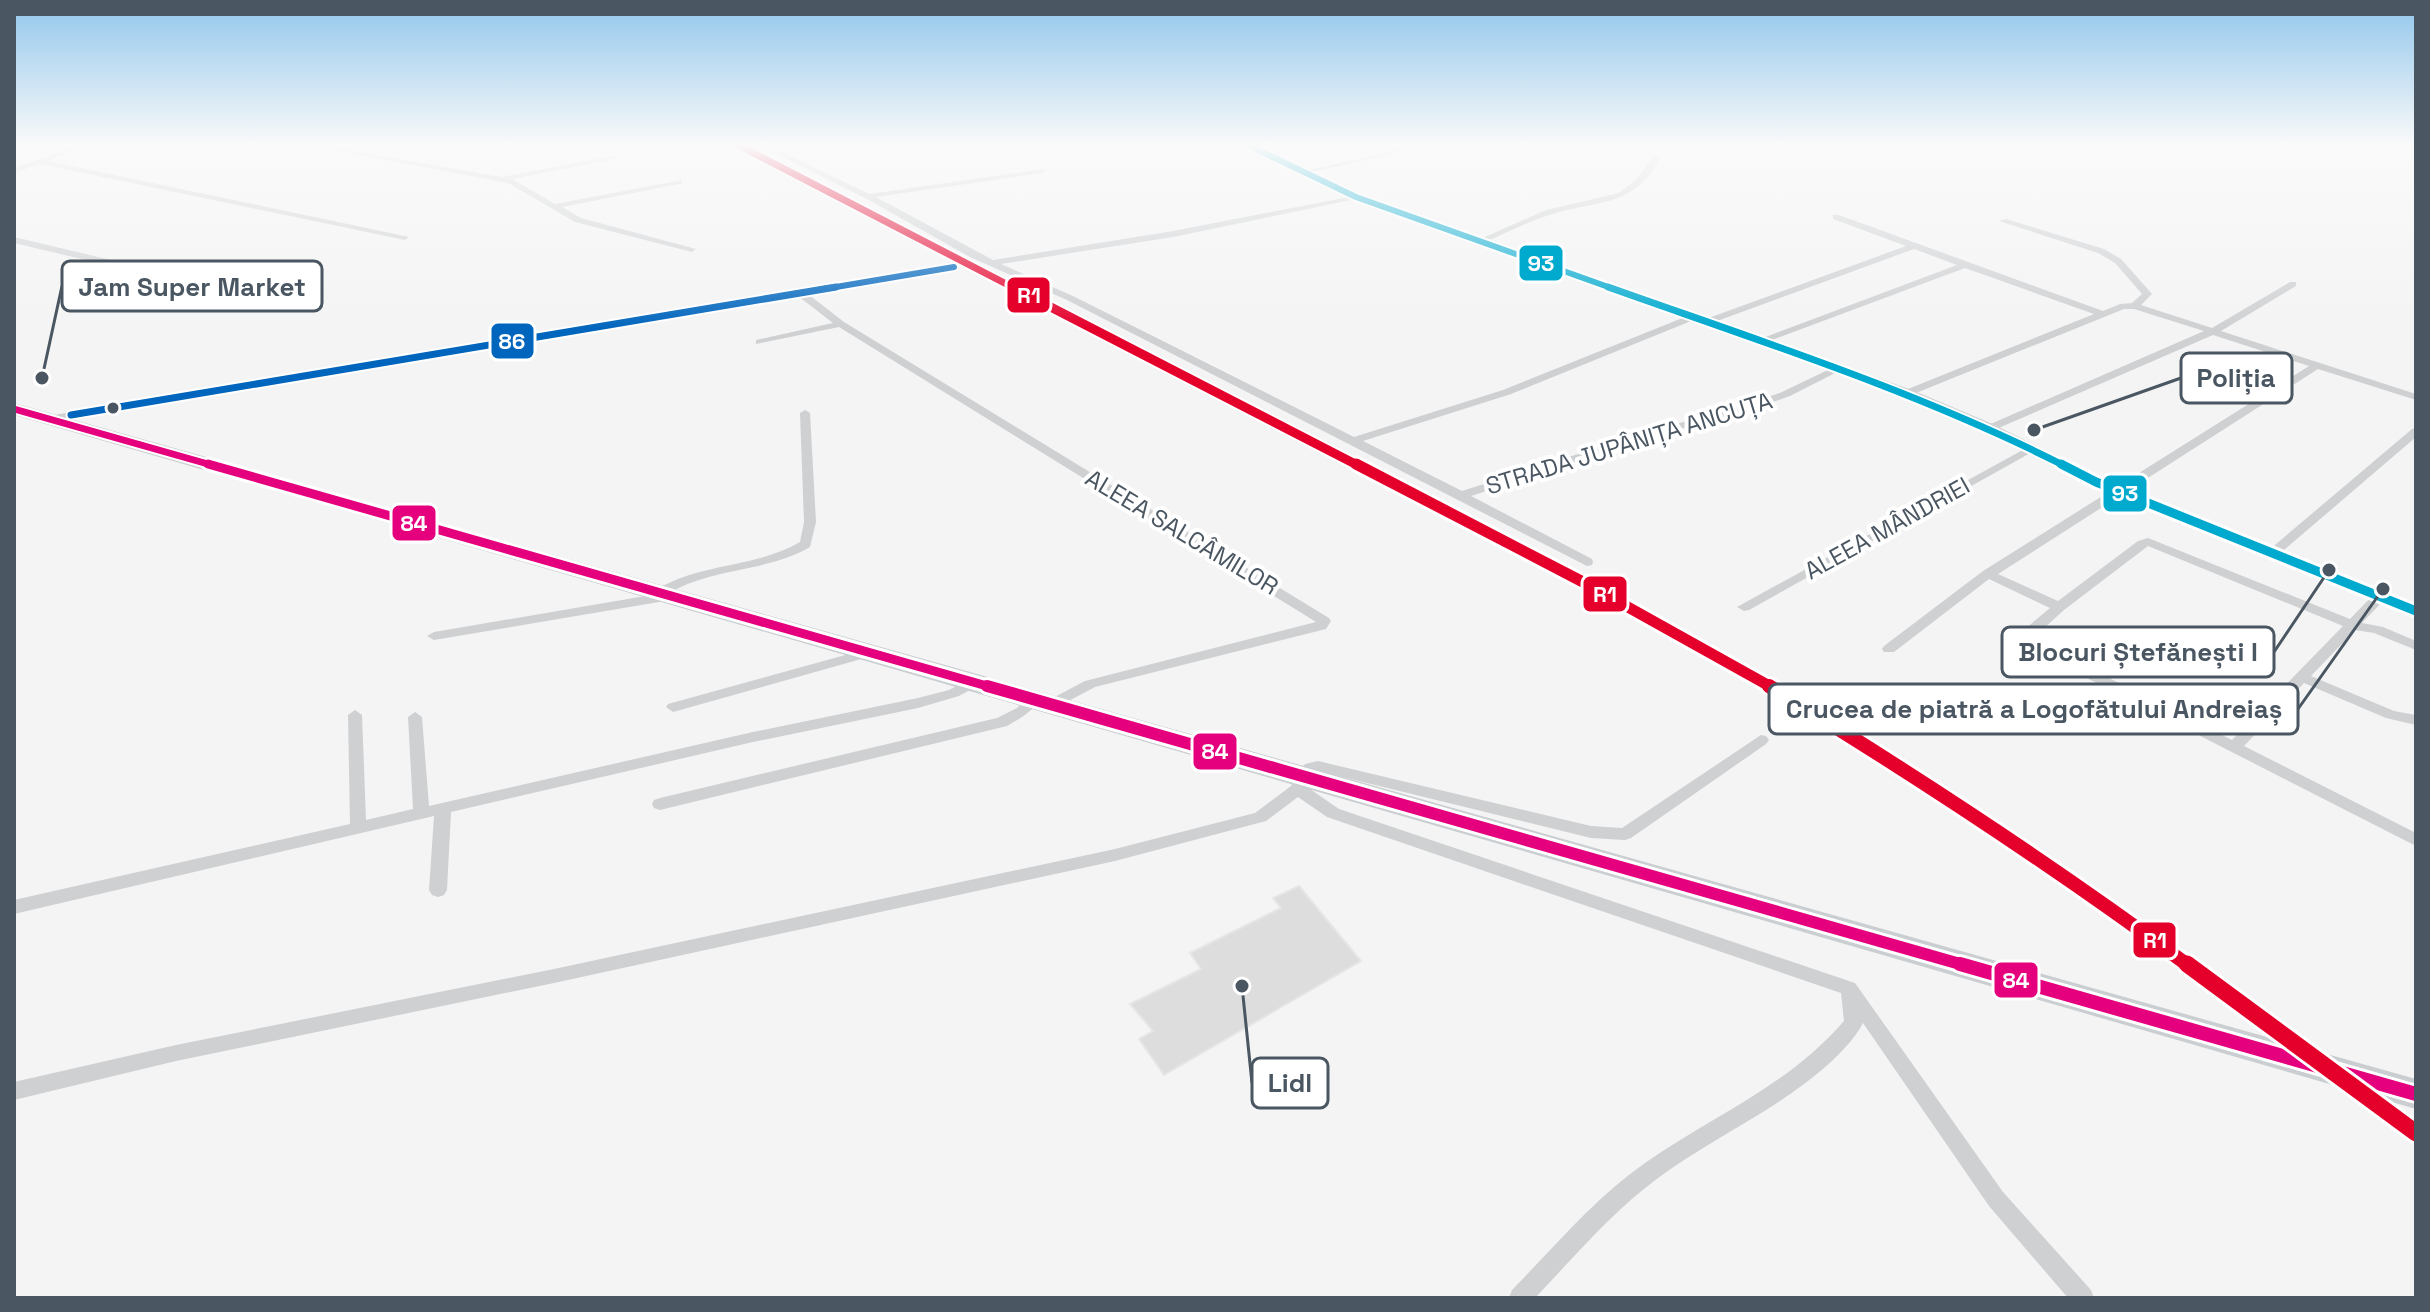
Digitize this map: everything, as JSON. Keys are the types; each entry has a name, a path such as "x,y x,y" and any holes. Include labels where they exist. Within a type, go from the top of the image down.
{"main road":[{"path":"14,409 1044,700 1300,782 2416,1094"}],"street":[{"path":"260,207 405,237"},
{"path":"557,207 578,220 692,249"},
{"path":"888,207 973,255 1211,367 1461,495"},
{"path":"992,263 1173,234 1305,207"},
{"path":"1385,207 1907,393 1990,428 2116,490 2416,611"},
{"path":"1480,241 1549,212 1569,207"},
{"path":"1836,217 2103,314"},
{"path":"2003,221 2101,251 2118,261 2147,294 2135,306"},
{"path":"14,240 149,272"},
{"path":"1353,441 1507,392 1700,319 1914,246"},
{"path":"1760,341 1965,265"},
{"path":"48,419 954,267"},
{"path":"1990,428 2213,331 2293,284"},
{"name":"ALEEA SALCÂMILOR","path":"799,292 841,324 1324,621 1321,626 1090,684 1044,700"},
{"path":"1907,393 2123,306 2135,306 2416,397"},
{"path":"760,342 841,324"},
{"path":"1889,649 1988,574 2318,364"},
{"name":"STRADA JUPÂNIȚA ANCUȚA","path":"1461,495 1772,399 1838,369"},
{"path":"434,636 668,594 685,577 787,554 806,544 810,522 805,413"},
{"path":"2273,553 2416,431"},
{"name":"ALEEA MÂNDRIEI","path":"1744,607 2030,449"},
{"name":"STRADA JUPÂNIȚA ANCUȚA","path":"1461,495 1587,562"},
{"path":"2416,646 2378,630 2353,625 2148,542 2059,607 2024,637 2027,642 2416,840"},
{"path":"1988,574 2059,607"},
{"path":"2234,747 2380,596"},
{"path":"673,707 872,652"},
{"path":"2302,677 2391,715 2416,720"},
{"path":"14,907 753,737 918,703 954,693 976,681"},
{"path":"660,804 1002,722 1044,700"},
{"path":"355,715 358,827"},
{"path":"415,717 421,813"},
{"path":"14,1091 162,1056 554,976 1115,855 1260,817 1300,782 1310,768 1318,766 1613,835 1625,834 1761,740"},
{"path":"1300,782 1333,813 1849,988 1996,1199 2083,1298"},
{"path":"438,890 443,807"},
{"path":"1531,1294 1600,1213 1652,1170 1802,1077 1840,1042 1854,1023 1849,988"}],"building":[{"path":"1299,886 1361,961 1164,1075 1139,1039 1153,1031 1130,1004 1201,969 1190,953 1281,908 1273,898"}],"transit line":[{"name":"R1","path":"858,207 1583,582 1723,658 1872,749 2108,906 2416,1133"},
{"name":"93","path":"1385,207 1907,393 1990,428 2096,482 2416,611"},
{"name":"86","path":"71,415 954,267"},
{"name":"84","path":"14,409 2416,1094"}],"place":[{"name":"Jam Super Market","path":"42,378"},
{"name":"Poliția","path":"2034,430"},
{"name":"Blocuri Ștefănești I","path":"2329,570"},
{"name":"Crucea de piatră a Logofătului Andreiaș","path":"2383,589"},
{"name":"Lidl","path":"1242,986"}]}
